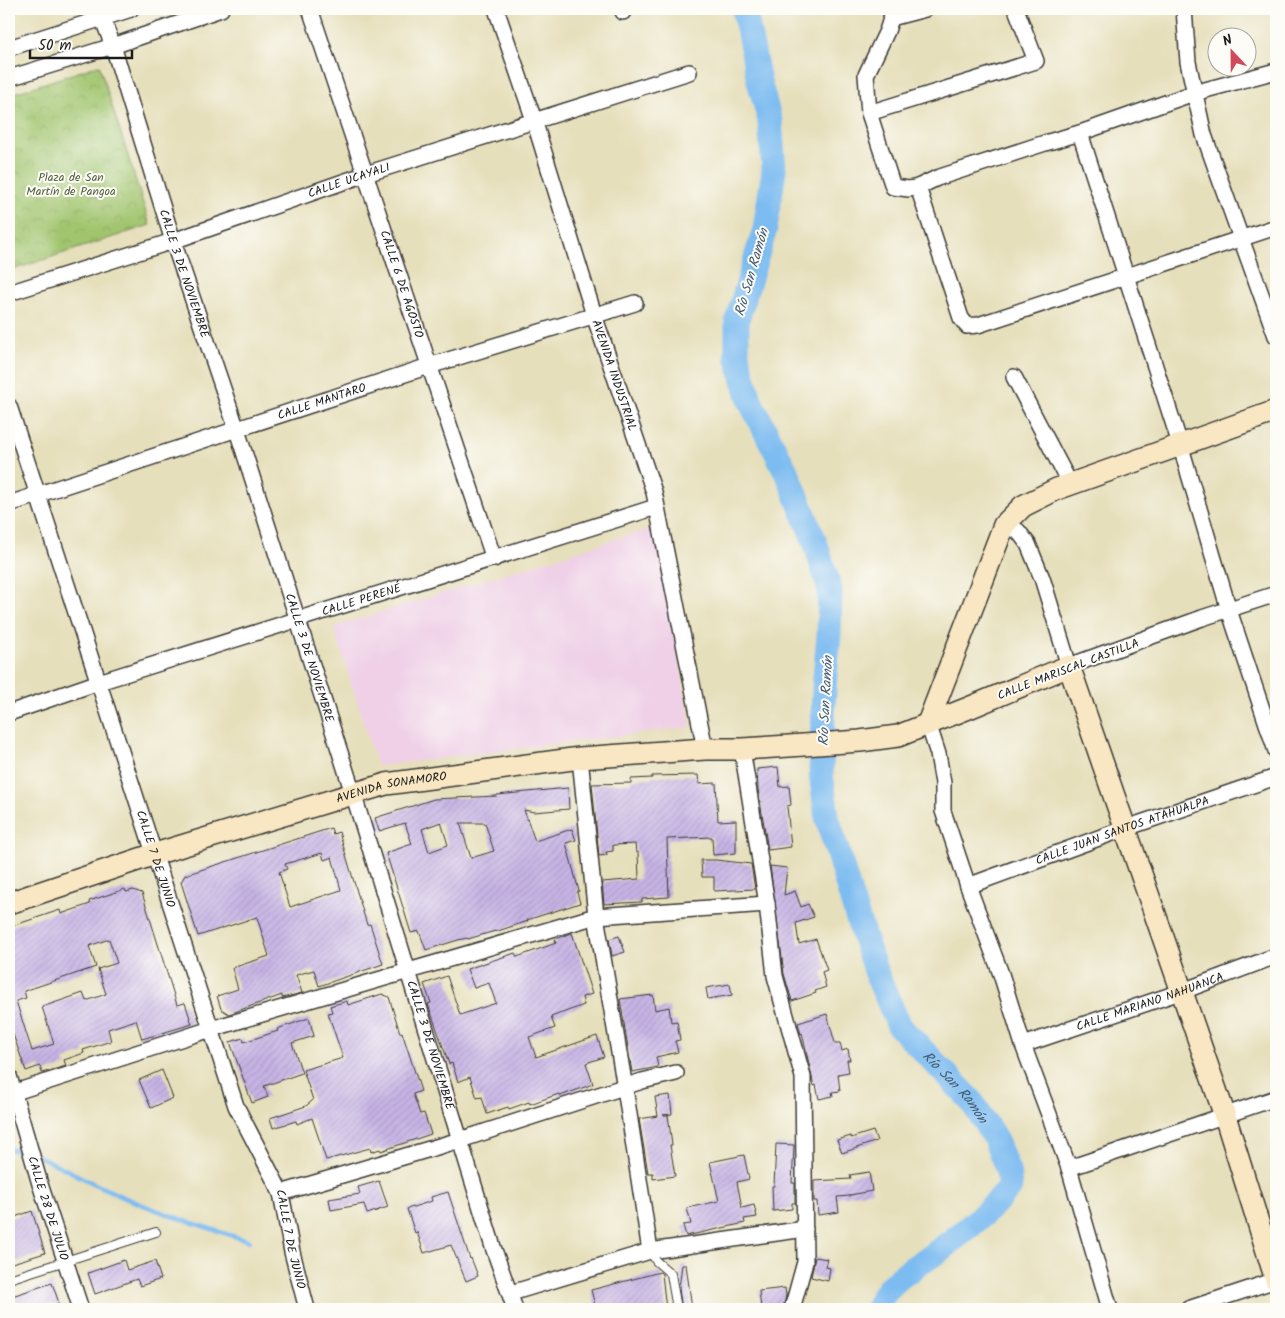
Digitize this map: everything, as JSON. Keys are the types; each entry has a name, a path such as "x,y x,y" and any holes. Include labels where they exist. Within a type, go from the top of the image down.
{"main road":[{"path":"928,723 1004,526 1023,506 1070,484 1276,411"},
{"path":"1069,666 1183,991 1225,1116 1276,1280"},
{"name":"CALLE MARISCAL CASTILLA","path":"789,746 860,741 898,736 1069,666"},
{"name":"AVENIDA SONAMORO","path":"9,903 155,854 386,784 580,758 705,749 789,746"}],"street":[{"path":"9,48 101,13 131,9"},
{"path":"9,78 113,46 221,9"},
{"name":"CALLE 6 DE AGOSTO","path":"310,9 494,559"},
{"name":"AVENIDA INDUSTRIAL","path":"496,9 534,120 594,315 654,492 705,749"},
{"path":"926,9 892,14 866,75 869,113 892,187 909,189 918,187 937,178 1080,133 1194,94 1276,72"},
{"path":"869,113 1036,60 1016,9"},
{"path":"1184,9 1188,62 1204,134 1276,336"},
{"name":"CALLE 3 DE NOVIEMBRE","path":"101,13 113,46 173,241 237,430 353,793 493,1247 511,1293 515,1309"},
{"name":"CALLE UCAYALI","path":"9,293 173,241 366,174 689,72"},
{"path":"1080,133 1180,444 1229,610 1276,751"},
{"path":"918,187 961,318 967,326 978,325 1276,227"},
{"name":"CALLE MANTARO","path":"9,504 429,366 635,303"},
{"path":"1014,377 1070,484"},
{"name":"CALLE 7 DE JUNIO","path":"9,406 236,1106 281,1193 292,1252 307,1309"},
{"name":"CALLE PERENÉ","path":"9,713 99,682 656,507"},
{"path":"1004,526 1018,531 1028,544 1042,578 1069,666"},
{"name":"CALLE MARISCAL CASTILLA","path":"1069,666 1202,618 1276,594"},
{"path":"928,723 938,754 944,783 944,811 968,886 1001,974 1023,1045 1069,1168 1110,1309"},
{"path":"742,749 775,976 803,1077 805,1262 792,1309"},
{"path":"580,758 596,916 650,1251"},
{"name":"CALLE JUAN SANTOS ATAHUALPA","path":"968,886 1126,828 1276,777"},
{"path":"11,1093 211,1029 596,916 766,904"},
{"name":"CALLE MARIANO NAHUANCA","path":"1023,1045 1183,991 1276,956"},
{"path":"281,1193 460,1140 642,1081 676,1073"},
{"name":"CALLE 28 DE JULIO","path":"9,1076 11,1093 64,1262 81,1309"},
{"path":"1069,1168 1276,1098"},
{"path":"511,1293 650,1251 805,1229"},
{"path":"1188,1309 1276,1280"}],"lane":[{"path":"9,1279 156,1232"},
{"path":"650,1251 656,1261 671,1274 677,1309"}],"shaded area":[{"path":"655,527 691,727 377,766 334,627"}],"green space":[{"name":"Plaza de San Martín de Pangoa","path":"99,65 150,225 9,271 9,95"}],"building":[{"path":"778,767 780,787 789,786 791,805 787,806 791,847 768,850 758,789 757,769"},
{"path":"698,775 699,784 716,783 718,821 736,820 736,853 713,855 712,837 667,839 669,897 642,899 642,902 604,904 602,882 639,879 638,852 636,852 635,844 613,845 613,851 606,852 607,855 599,856 592,784 631,783 631,779 652,778 652,776"},
{"path":"568,788 569,809 534,812 524,810 535,841 572,829 576,840 566,843 579,891 577,892 580,903 495,932 458,940 426,950 419,931 411,933 386,853 412,844 405,823 379,831 375,818 434,799","holes":["441,822 448,845 429,852 422,829","460,823 485,823 494,851 471,858"]},
{"path":"331,828 333,834 339,832 367,925 370,924 383,964 319,986 314,970 296,975 302,993 282,998 282,995 229,1014 221,1009 217,996 238,989 232,968 269,956 257,917 198,936 181,882 185,875","holes":["322,853 324,860 332,857 341,890 290,907 279,872 287,869 285,864"]},
{"path":"701,860 751,864 755,889 714,891 714,877 702,877"},
{"path":"770,866 787,868 784,895 795,891 801,907 808,904 814,917 796,923 799,944 816,939 827,970 822,972 826,987 815,991 816,993 792,1001 784,974"},
{"path":"125,889 126,892 133,890 142,893 177,1005 185,1003 192,1024 142,1039 136,1020 108,1029 111,1041 83,1050 84,1053 64,1060 66,1066 42,1073 40,1066 26,1071 9,1023 9,927 60,910 61,914 90,904 89,901","holes":["109,939 117,963 98,969 106,994 86,1001 83,993 42,1007 54,1044 32,1051 16,1001 26,998 24,991 96,967 89,946"]},
{"path":"572,933 592,994 582,997 584,1005 551,1017 555,1028 529,1037 536,1057 597,1036 604,1057 586,1063 593,1084 560,1096 559,1094 530,1104 529,1102 487,1114 482,1097 477,1098 470,1077 458,1082 452,1063 449,1064 428,1004 431,1003 424,984 447,976 460,1015 496,1003 489,983 474,988 467,969 515,953 517,957 556,943 555,939"},
{"path":"619,936 625,952 612,956 609,939"},
{"path":"730,984 732,995 708,999 706,988"},
{"path":"382,994 389,997 400,1033 402,1032 421,1091 413,1094 420,1114 424,1113 431,1134 381,1151 380,1149 371,1152 370,1148 326,1160 312,1118 297,1124 296,1121 273,1128 270,1118 306,1106 313,1100 303,1070 343,1058 328,1013 332,1012 330,1006 347,1001 348,1005"},
{"path":"653,995 655,1010 669,1007 671,1022 677,1021 680,1040 675,1041 678,1052 656,1057 658,1067 632,1072 620,999"},
{"path":"827,1014 835,1043 840,1043 842,1051 848,1049 850,1060 847,1060 849,1072 838,1074 840,1091 832,1092 833,1096 819,1099 798,1023"},
{"path":"309,1018 314,1036 292,1043 302,1073 264,1086 268,1097 252,1103 230,1042 243,1038 244,1042"},
{"path":"162,1070 173,1098 151,1108 139,1080"},
{"path":"670,1095 672,1114 663,1115 668,1115 675,1176 653,1179 653,1173 648,1173 639,1119 658,1116 655,1097"},
{"path":"873,1131 877,1141 842,1153 837,1140"},
{"path":"776,1144 794,1145 792,1183 795,1183 795,1203 792,1203 792,1209 773,1211 772,1186 774,1186"},
{"path":"744,1155 749,1179 737,1182 742,1208 754,1205 757,1217 744,1219 745,1223 686,1236 683,1225 691,1224 687,1208 719,1201 710,1162"},
{"path":"869,1172 872,1191 837,1197 839,1212 818,1215 817,1201 814,1201 814,1181 851,1179 850,1175"},
{"path":"379,1181 388,1207 367,1214 364,1204 331,1210 329,1199 360,1194 358,1187"},
{"path":"448,1192 470,1259 478,1276 466,1281 451,1245 424,1253 407,1209 432,1201 431,1197"},
{"path":"32,1211 45,1253 9,1264 9,1219"},
{"path":"815,1257 827,1259 825,1267 830,1268 828,1281 811,1277"},
{"path":"124,1260 127,1270 155,1261 161,1279 140,1286 137,1279 95,1294 88,1273"},
{"path":"682,1265 686,1265 692,1308 682,1309 679,1288"},
{"path":"660,1272 662,1274 666,1309 596,1309 591,1290"},
{"path":"52,1283 59,1303 39,1309 9,1309 9,1297"},
{"path":"785,1288 786,1296 783,1308 761,1309 759,1291"}],"waterway":[{"name":"Río San Ramón","path":"744,9 759,81 770,121 774,170 765,229 737,320 737,356 751,403 789,477 815,542 830,590 821,774 827,817 875,970 899,1026 970,1099 995,1138 1008,1171 1010,1187 969,1227 895,1282 887,1290 877,1309"},
{"path":"9,1149 27,1153"},
{"path":"35,1155 142,1205 249,1241"}]}
